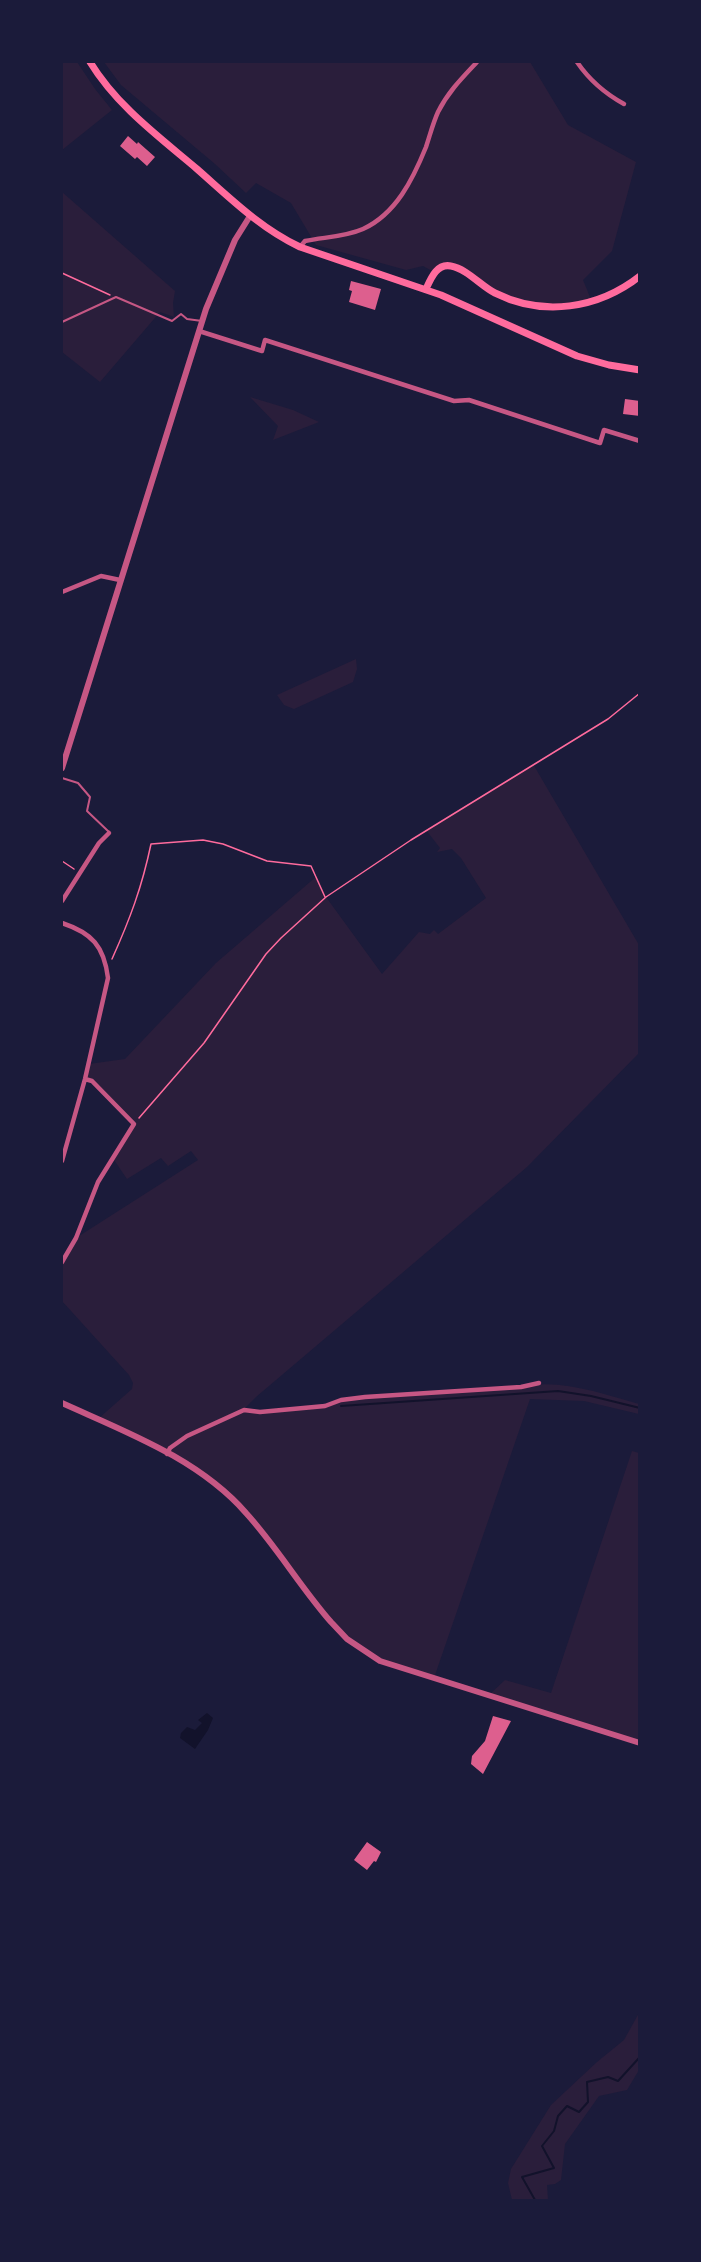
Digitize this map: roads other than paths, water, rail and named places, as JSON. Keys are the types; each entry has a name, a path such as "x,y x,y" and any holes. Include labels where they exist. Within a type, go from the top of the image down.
{"main road":[{"path":"90,62 116,98 250,216 279,237 300,247 426,289 577,356 639,370"},
{"path":"426,289 434,272 442,267 452,266 493,292 514,301 539,306 570,307 603,298 620,290 639,276"}],"street":[{"path":"300,247 305,241 345,235 363,229 380,219 394,206 418,165 437,114 451,89 477,62"},
{"path":"577,62 590,80 624,104"},
{"path":"62,768 214,285 237,236 250,216"},
{"path":"199,331 262,351 266,340 454,401 469,400 600,443 604,430 639,441"},
{"path":"62,592 101,576 120,580"},
{"path":"62,901 99,843 110,833"},
{"path":"62,923 75,928 96,942 106,966 108,978 85,1079 62,1161"},
{"path":"62,1262 76,1238 98,1182 134,1124 92,1081 85,1079"},
{"path":"167,1454 170,1448 187,1436 244,1410 271,1412 325,1406 341,1400 365,1397 521,1387 539,1383"},
{"path":"62,1403 167,1454 210,1479 247,1514 322,1612 347,1639 362,1650 388,1665 638,1743"}],"lane":[{"path":"62,322 116,297 172,321 181,314 187,319 202,321"},
{"path":"62,778 78,783 90,797 87,810 110,833"}],"waterway":[{"path":"341,1406 558,1391 591,1396 640,1408"},
{"path":"535,2200 522,2177 554,2168 542,2146 554,2131 558,2116 567,2106 579,2112 588,2102 587,2082 608,2077 618,2081 639,2058 640,2035"}]}
